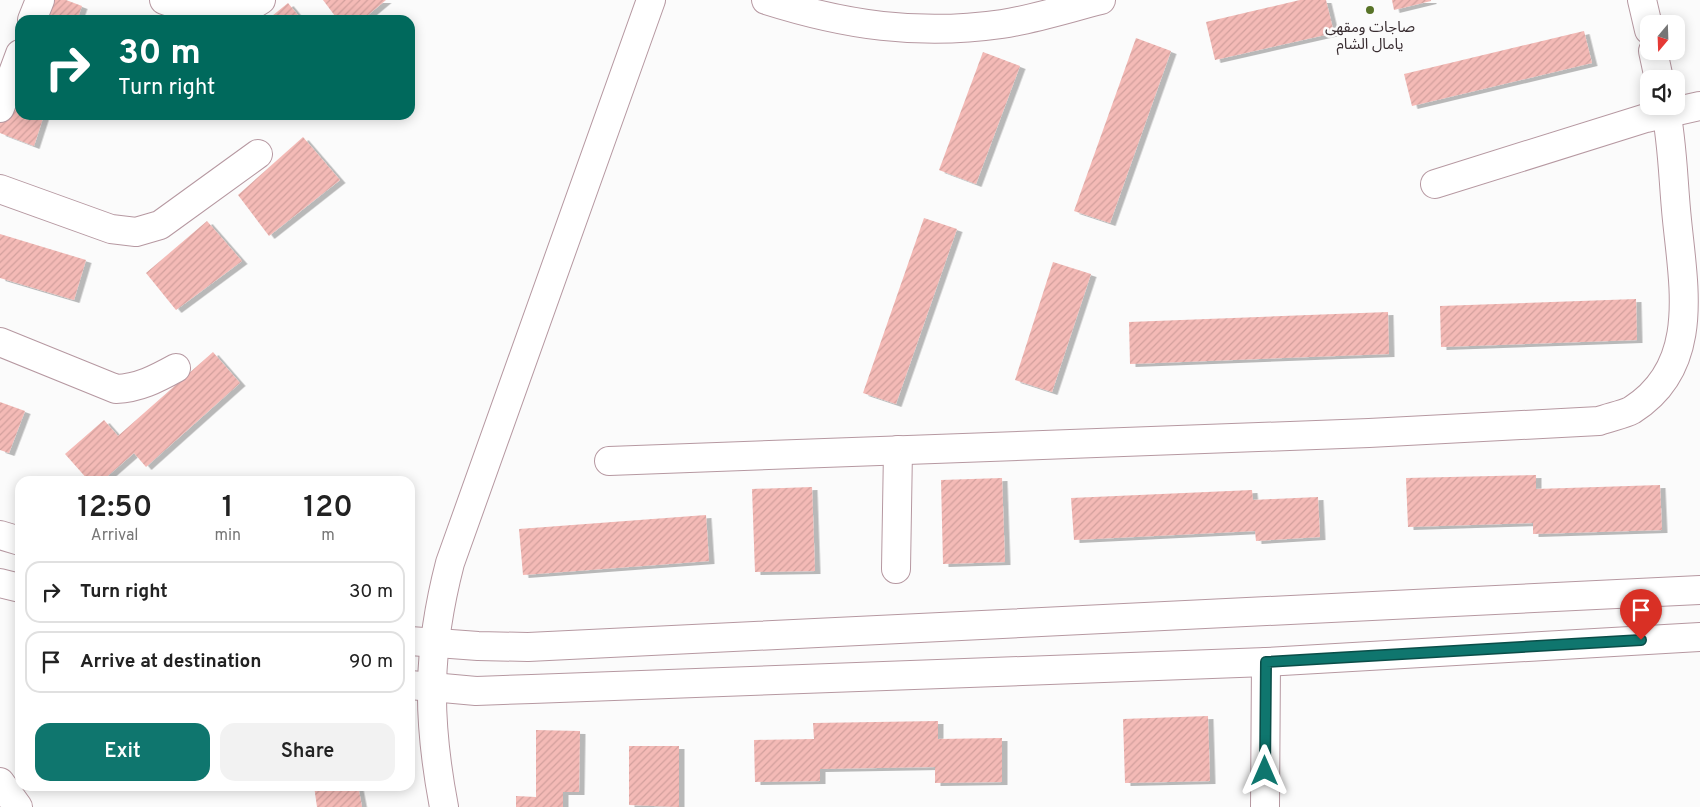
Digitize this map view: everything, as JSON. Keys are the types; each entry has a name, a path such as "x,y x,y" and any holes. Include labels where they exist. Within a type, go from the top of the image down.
{"street":[{"path":"34,15 40,0"},
{"path":"164,0 208,14 223,14 238,12 261,0"},
{"path":"444,807 420,686 422,642 440,603 460,532 651,0"},
{"path":"766,0 820,16 902,29 942,30 1007,12 1102,0"},
{"path":"1642,0 1646,15"},
{"path":"0,108 15,68"},
{"path":"1685,108 1700,106"},
{"path":"1435,184 1650,115"},
{"path":"609,460 1369,433 1599,421 1631,411 1657,390 1675,362 1685,330 1685,298 1667,115"},
{"path":"0,189 111,229 136,232 160,226 258,154"},
{"path":"0,342 116,389 132,388 148,383 176,368"},
{"path":"896,569 898,450"},
{"path":"0,535 15,540"},
{"path":"0,583 15,587"},
{"path":"422,642 538,646 1700,590"},
{"path":"420,686 476,691 1266,662 1700,637"},
{"path":"1265,807 1266,662"},
{"path":"0,782 18,807"}],"building":[{"path":"39,0 66,0 82,6 79,15 34,15"},
{"path":"323,0 386,0 368,15 334,15"},
{"path":"1300,0 1326,0 1334,33 1215,60 1206,22"},
{"path":"1392,0 1431,0 1431,1 1394,10"},
{"path":"288,3 298,15 273,15"},
{"path":"1584,31 1592,63 1412,106 1404,74"},
{"path":"1136,38 1171,51 1110,223 1074,211"},
{"path":"983,52 1020,66 976,184 939,170"},
{"path":"15,68 15,120 42,120 34,146 0,133 0,108"},
{"path":"303,137 340,180 269,236 238,195"},
{"path":"924,218 957,229 896,404 863,393"},
{"path":"207,221 242,261 176,310 146,273"},
{"path":"0,234 86,260 74,300 0,278"},
{"path":"1053,262 1091,274 1052,392 1015,380"},
{"path":"1636,299 1637,340 1441,347 1440,306"},
{"path":"1388,312 1389,354 1130,364 1129,322"},
{"path":"213,352 240,383 146,467 134,453 108,476 85,476 65,454 104,420 118,436"},
{"path":"0,402 25,411 9,453 0,450"},
{"path":"1536,475 1536,489 1660,485 1662,530 1533,534 1533,523 1408,527 1406,478"},
{"path":"1002,478 1005,562 943,564 941,480"},
{"path":"812,487 815,571 755,572 752,489"},
{"path":"1252,490 1253,500 1318,497 1320,537 1256,541 1255,531 1074,540 1071,498"},
{"path":"706,515 709,561 523,575 519,529"},
{"path":"1208,716 1210,781 1125,783 1123,719"},
{"path":"938,721 938,739 1002,738 1002,782 935,783 935,767 820,769 820,781 755,782 754,740 814,739 813,723"},
{"path":"536,730 580,731 579,792 563,792 563,807 516,807 516,796 536,797"},
{"path":"629,746 679,746 679,807 629,805"},
{"path":"315,791 359,791 362,807 317,807"}],"place":[{"name":"صاجات ومقهى يامال الشام","path":"1370,10"}],"route":[{"path":"1265,771 1266,662 1641,640"}]}
